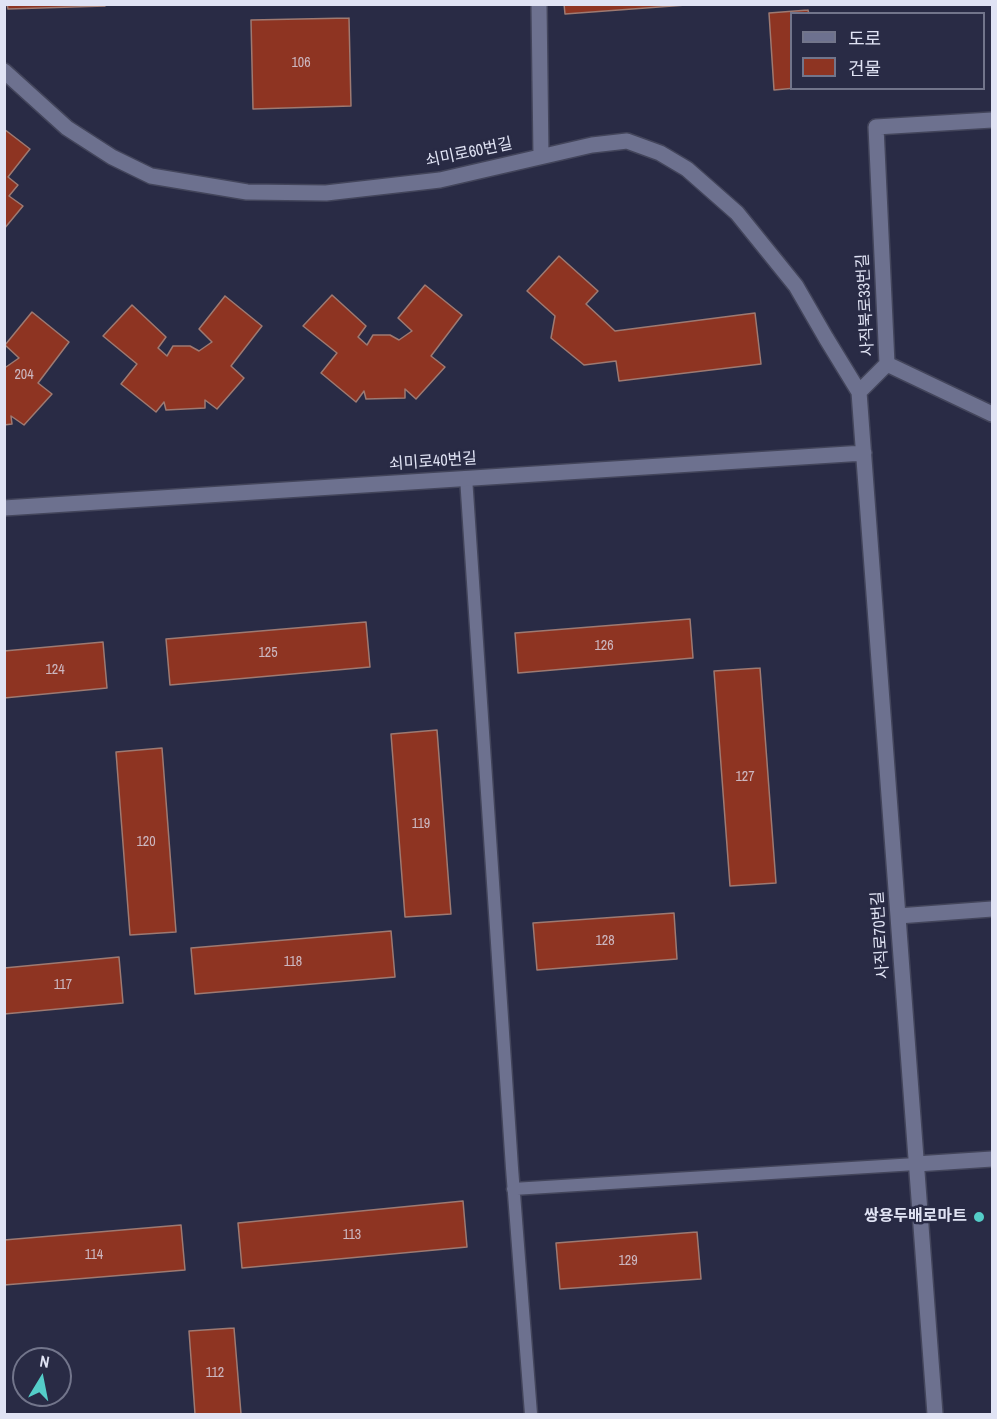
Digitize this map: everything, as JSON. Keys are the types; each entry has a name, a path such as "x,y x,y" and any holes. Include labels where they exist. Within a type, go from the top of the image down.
{"street":[{"path":"539,4 541,156"},
{"name":"쇠미로60번길","path":"4,71 67,128 112,157 151,177 247,192 326,193 440,180 592,145 627,141 660,153 687,170 737,213 796,286 859,392"},
{"name":"사직북로33번길","path":"993,120 876,128 887,364 993,414"},
{"path":"859,392 887,364"},
{"name":"사직로70번길","path":"859,392 935,1414"},
{"name":"쇠미로40번길","path":"4,508 864,453"},
{"path":"898,916 993,909"},
{"path":"916,1164 993,1159"}],"lane":[{"path":"466,477 513,1189 531,1414"},
{"path":"513,1189 916,1164"}],"building":[{"path":"7,4 105,4 105,6 8,9"},
{"path":"564,4 686,4 686,5 565,14"},
{"path":"808,10 808,12 790,12 790,89 774,90 769,13"},
{"path":"349,18 351,106 253,109 251,20"},
{"path":"4,129 30,149 8,177 18,185 9,196 23,206 4,229"},
{"path":"559,256 598,291 586,304 615,331 755,313 761,364 619,381 616,361 584,365 551,338 555,316 527,291"},
{"path":"425,285 462,315 431,356 445,367 416,399 405,389 405,398 366,399 364,391 356,402 321,373 337,353 303,326 332,295 366,326 358,337 367,345 373,335 390,335 399,340 412,331 398,318"},
{"path":"225,296 262,326 231,366 244,378 217,409 205,400 205,408 166,410 164,402 156,412 121,384 137,364 103,336 132,305 166,337 158,348 167,356 173,346 190,346 199,351 212,342 199,329"},
{"path":"32,312 69,342 38,383 52,394 24,425 11,416 12,424 4,425 4,367 19,358 5,345"},
{"path":"690,619 693,658 518,673 515,633"},
{"path":"366,622 370,667 170,685 166,639"},
{"path":"103,642 107,688 4,698 4,651"},
{"path":"760,668 776,883 730,886 714,671"},
{"path":"437,730 451,914 405,917 391,734"},
{"path":"162,748 176,932 130,935 116,752"},
{"path":"674,913 677,959 537,970 533,923"},
{"path":"391,931 395,977 195,994 191,948"},
{"path":"119,957 123,1003 4,1014 4,968"},
{"path":"463,1201 467,1247 242,1268 238,1223"},
{"path":"181,1225 185,1270 4,1285 4,1240"},
{"path":"697,1232 701,1279 560,1289 556,1243"},
{"path":"234,1328 241,1414 195,1414 189,1331"}],"place":[{"name":"쌍용두배로마트","path":"979,1217"}]}
